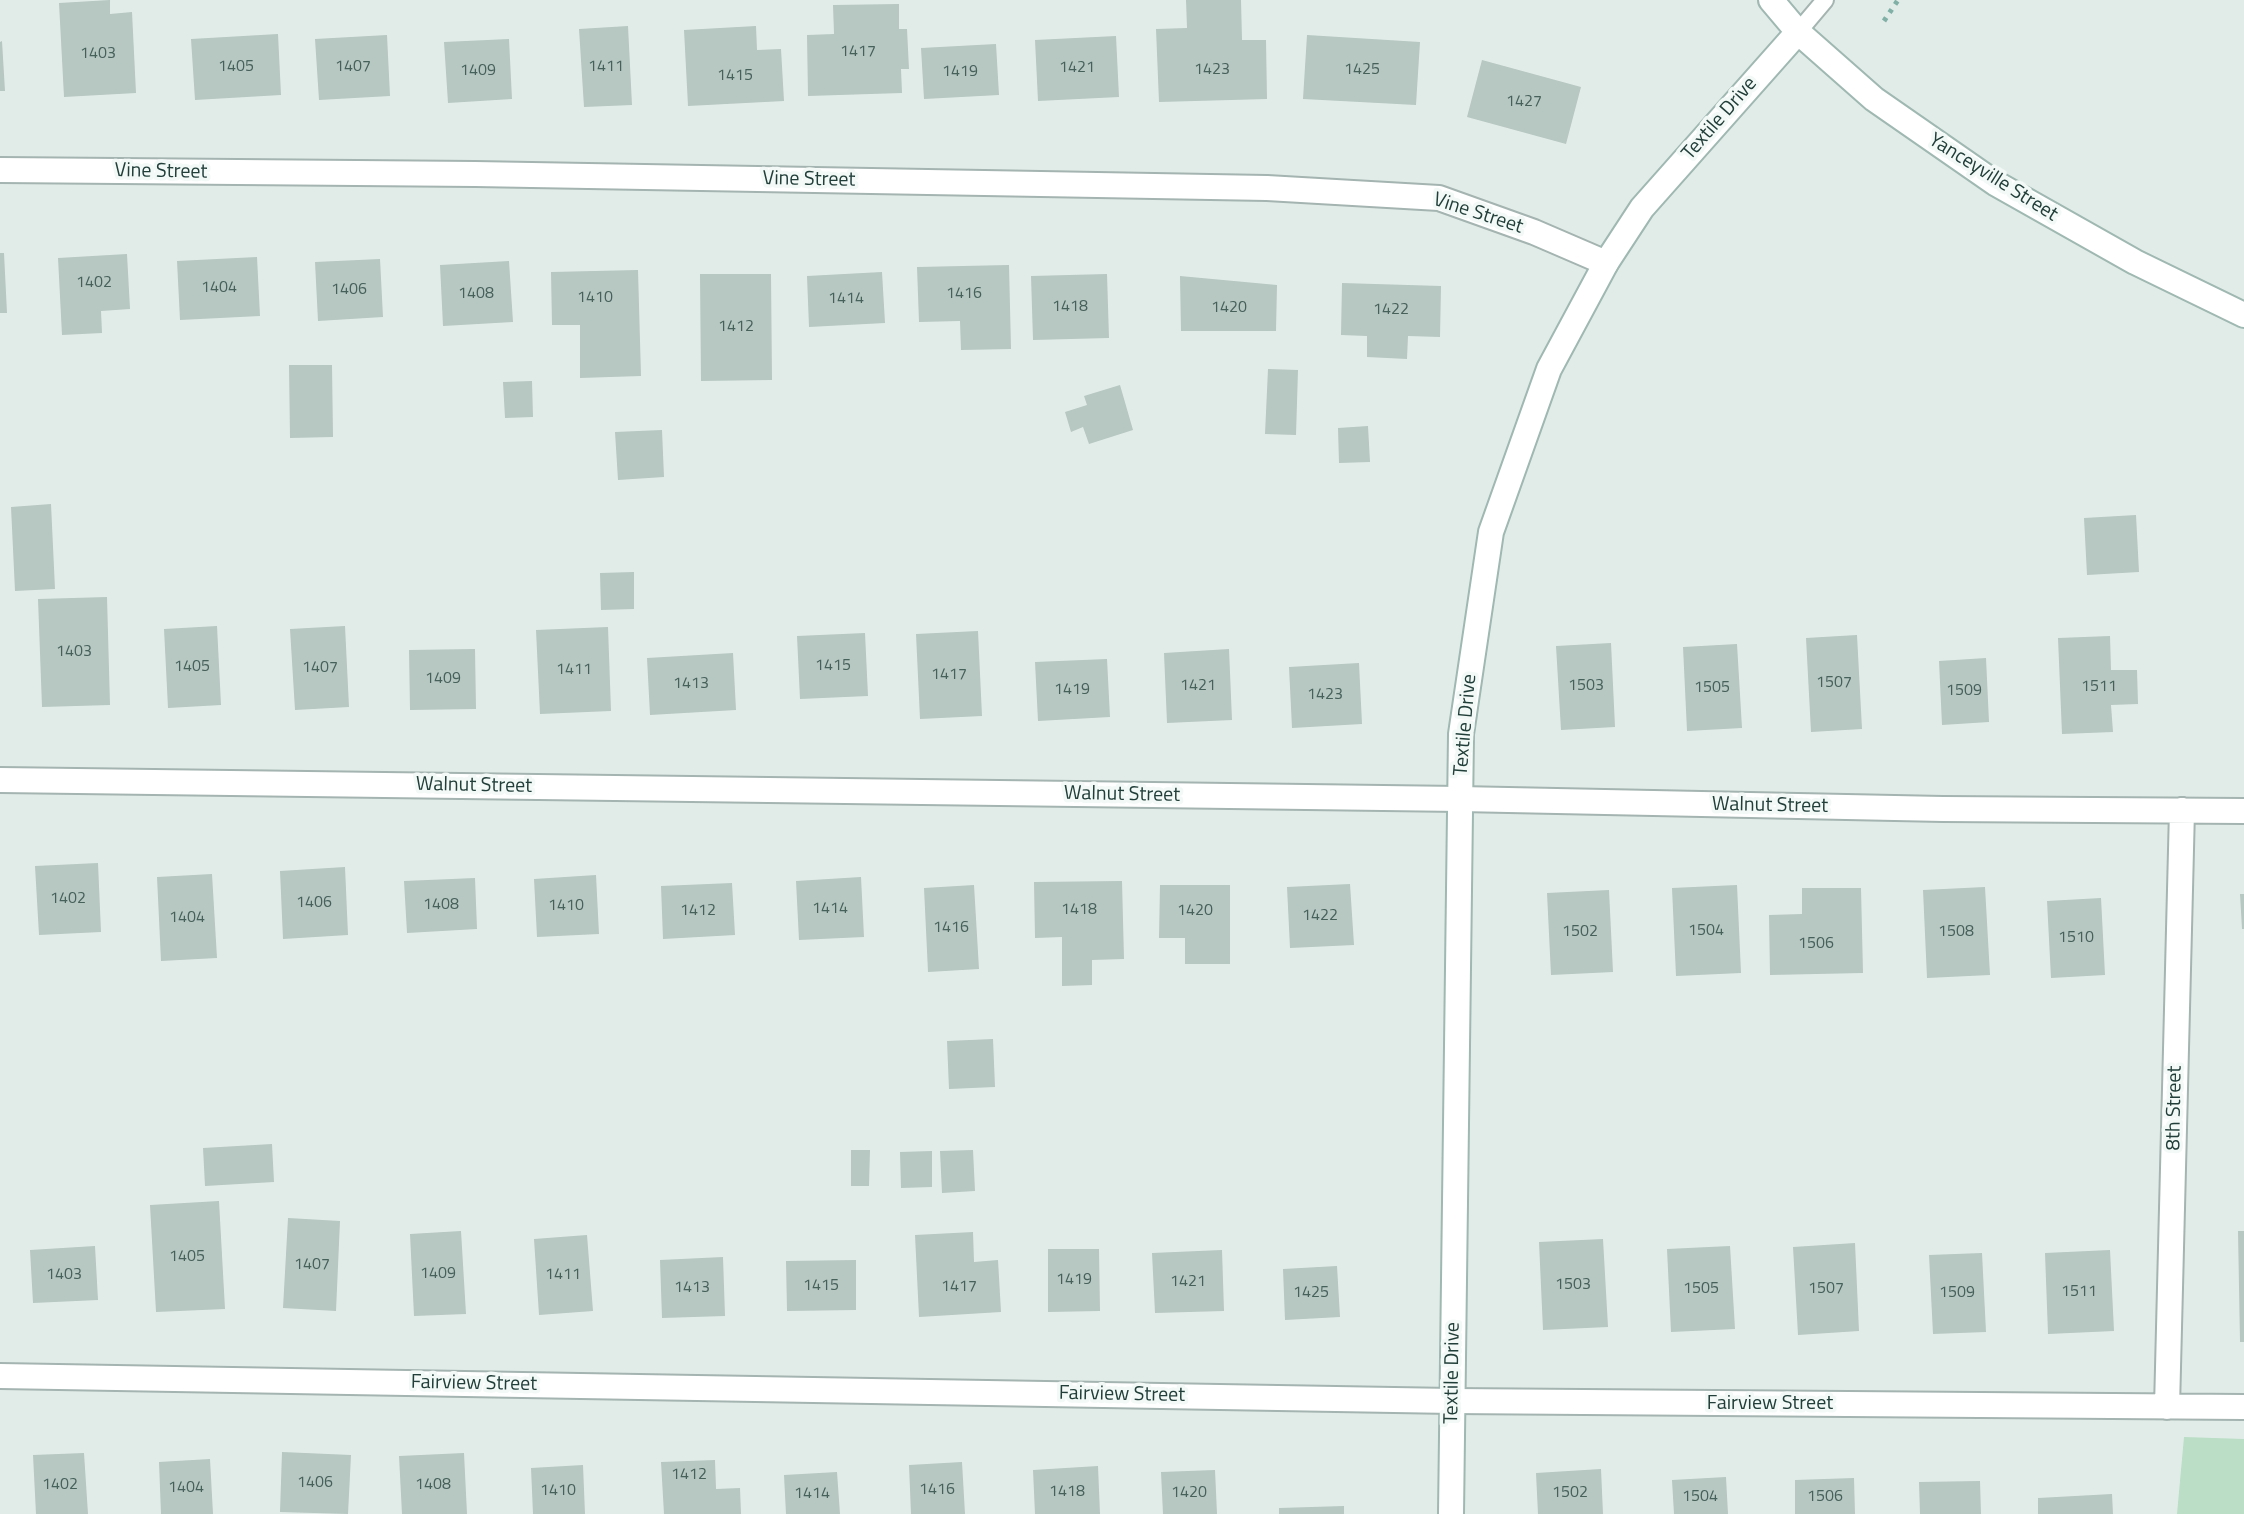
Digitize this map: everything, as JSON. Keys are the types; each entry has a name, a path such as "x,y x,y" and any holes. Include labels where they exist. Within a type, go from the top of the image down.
{"street":[{"name":"Yanceyville Street","path":"1771,0 1798,32 1874,99 1995,183 2135,262 2244,315"},
{"name":"Textile Drive","path":"1451,1514 1461,734 1491,532 1549,369 1606,263 1642,208 1798,32"},
{"name":"Vine Street","path":"0,170 475,174 1251,188 1439,198 1534,232 1606,263"},
{"name":"Walnut Street","path":"0,780 2244,811"},
{"name":"8th Street","path":"2167,1407 2182,810"},
{"name":"Fairview Street","path":"0,1376 1452,1401 2244,1407"}],"lane":[{"path":"1798,32 1825,0"}],"path":[{"path":"1884,21 1898,0"}],"green space":[{"path":"2184,1437 2244,1439 2244,1514 2177,1514"}],"building":[{"path":"110,0 110,14 132,12 136,93 64,97 59,3"},
{"path":"1186,0 1241,0 1242,40 1266,40 1267,99 1159,102 1156,29 1187,28"},
{"path":"899,4 899,29 907,29 909,69 901,69 902,93 808,96 807,35 834,34 833,5"},
{"path":"628,26 632,105 584,107 579,29"},
{"path":"756,26 757,50 781,49 784,101 688,106 684,30"},
{"path":"278,34 281,95 195,100 191,39"},
{"path":"387,35 390,96 319,100 315,39"},
{"path":"1307,35 1420,42 1416,105 1303,99"},
{"path":"1116,36 1119,97 1038,101 1035,40"},
{"path":"509,39 512,99 448,103 444,42"},
{"path":"2,41 5,91 0,91"},
{"path":"996,44 999,95 924,99 921,48"},
{"path":"1482,60 1581,87 1566,144 1467,117"},
{"path":"0,253 4,253 7,313 0,313"},
{"path":"127,254 130,309 101,311 102,333 62,335 58,258"},
{"path":"257,257 260,316 180,320 177,261"},
{"path":"380,259 383,317 318,321 315,262"},
{"path":"509,261 513,322 443,326 440,265"},
{"path":"1009,265 1011,349 961,350 960,321 919,322 917,267"},
{"path":"638,270 641,376 580,378 580,325 552,325 551,272"},
{"path":"882,272 885,323 809,327 807,276"},
{"path":"700,274 771,274 772,380 701,381"},
{"path":"1107,274 1109,338 1033,340 1031,276"},
{"path":"1180,276 1277,285 1276,331 1181,331"},
{"path":"1342,283 1441,286 1440,337 1408,336 1407,359 1367,357 1367,336 1341,335"},
{"path":"289,365 332,365 333,437 290,438"},
{"path":"1268,369 1298,370 1296,435 1265,434"},
{"path":"532,381 533,417 505,418 503,382"},
{"path":"1120,385 1133,430 1089,444 1083,427 1071,432 1065,412 1087,405 1084,396"},
{"path":"1368,426 1370,462 1339,463 1338,428"},
{"path":"662,430 664,477 618,480 615,432"},
{"path":"51,504 55,589 15,591 11,507"},
{"path":"2136,515 2139,572 2087,575 2084,518"},
{"path":"634,572 634,609 601,610 600,573"},
{"path":"107,597 110,705 42,707 38,599"},
{"path":"217,626 221,705 168,708 164,629"},
{"path":"345,626 349,707 295,710 290,629"},
{"path":"608,627 611,711 540,714 536,630"},
{"path":"978,631 982,716 920,719 916,634"},
{"path":"865,633 868,696 800,699 797,636"},
{"path":"1857,635 1862,729 1811,732 1806,638"},
{"path":"2110,636 2111,670 2137,670 2138,704 2111,705 2113,732 2062,734 2058,638"},
{"path":"1611,643 1615,727 1561,730 1556,646"},
{"path":"1737,644 1742,728 1687,731 1683,647"},
{"path":"475,649 476,709 410,710 409,650"},
{"path":"1229,649 1232,720 1167,723 1164,653"},
{"path":"733,653 736,710 650,715 647,658"},
{"path":"1986,658 1989,722 1942,725 1939,661"},
{"path":"1107,659 1110,717 1038,721 1035,662"},
{"path":"1359,663 1362,724 1292,728 1289,667"},
{"path":"98,863 101,932 39,935 35,866"},
{"path":"345,867 348,935 283,939 280,871"},
{"path":"212,874 217,958 161,961 157,877"},
{"path":"596,875 599,934 537,937 534,879"},
{"path":"861,877 864,937 799,940 796,881"},
{"path":"475,878 477,929 407,933 404,881"},
{"path":"1122,881 1124,959 1092,960 1092,985 1062,986 1062,937 1035,938 1034,882"},
{"path":"732,883 735,935 663,939 661,886"},
{"path":"1350,884 1354,945 1290,948 1287,887"},
{"path":"974,885 979,969 928,972 924,888"},
{"path":"1160,885 1230,885 1230,964 1185,964 1185,938 1159,938"},
{"path":"1737,885 1741,973 1676,976 1672,888"},
{"path":"1985,887 1990,975 1927,978 1923,890"},
{"path":"1802,888 1861,888 1863,973 1770,975 1769,915 1802,914"},
{"path":"1609,890 1613,972 1551,975 1547,893"},
{"path":"2240,894 2244,894 2244,929 2242,929"},
{"path":"2101,898 2105,975 2051,978 2047,901"},
{"path":"993,1039 995,1087 949,1089 947,1041"},
{"path":"272,1144 274,1182 205,1186 203,1148"},
{"path":"851,1150 870,1150 869,1186 851,1186"},
{"path":"973,1150 975,1191 942,1193 940,1151"},
{"path":"932,1151 932,1187 901,1188 900,1152"},
{"path":"219,1201 225,1309 156,1312 150,1205"},
{"path":"288,1218 340,1221 336,1311 283,1308"},
{"path":"461,1231 466,1314 414,1316 410,1234"},
{"path":"2238,1231 2244,1231 2244,1342 2240,1342"},
{"path":"973,1232 974,1262 998,1260 1001,1312 919,1317 915,1235"},
{"path":"587,1235 593,1311 539,1315 534,1239"},
{"path":"1603,1239 1608,1327 1543,1330 1539,1242"},
{"path":"1855,1243 1859,1331 1798,1335 1793,1247"},
{"path":"95,1246 98,1300 33,1303 30,1250"},
{"path":"1730,1246 1735,1329 1671,1332 1667,1249"},
{"path":"1048,1249 1099,1249 1100,1311 1048,1312"},
{"path":"1222,1250 1224,1311 1155,1313 1152,1253"},
{"path":"2110,1250 2114,1331 2048,1334 2045,1253"},
{"path":"1982,1253 1986,1332 1933,1334 1929,1255"},
{"path":"723,1257 725,1316 662,1318 660,1260"},
{"path":"856,1260 856,1310 787,1311 786,1261"},
{"path":"1337,1266 1340,1317 1285,1320 1283,1269"},
{"path":"282,1452 351,1455 348,1514 280,1512"},
{"path":"84,1453 88,1514 36,1514 33,1455"},
{"path":"464,1453 467,1514 402,1514 399,1456"},
{"path":"210,1459 213,1514 161,1514 159,1462"},
{"path":"715,1460 716,1489 740,1488 741,1514 664,1514 661,1462"},
{"path":"962,1462 965,1514 911,1514 909,1465"},
{"path":"583,1465 585,1514 533,1514 531,1468"},
{"path":"1098,1466 1100,1514 1035,1514 1033,1470"},
{"path":"1601,1469 1603,1514 1538,1514 1536,1473"},
{"path":"1215,1470 1217,1514 1163,1514 1161,1472"},
{"path":"837,1472 840,1514 786,1514 784,1475"},
{"path":"1726,1477 1728,1514 1674,1514 1672,1480"},
{"path":"1854,1478 1855,1514 1795,1514 1795,1480"},
{"path":"1980,1481 1981,1514 1920,1514 1919,1482"},
{"path":"2112,1494 2113,1514 2038,1514 2038,1498"},
{"path":"1344,1506 1344,1514 1279,1514 1279,1508"}]}
